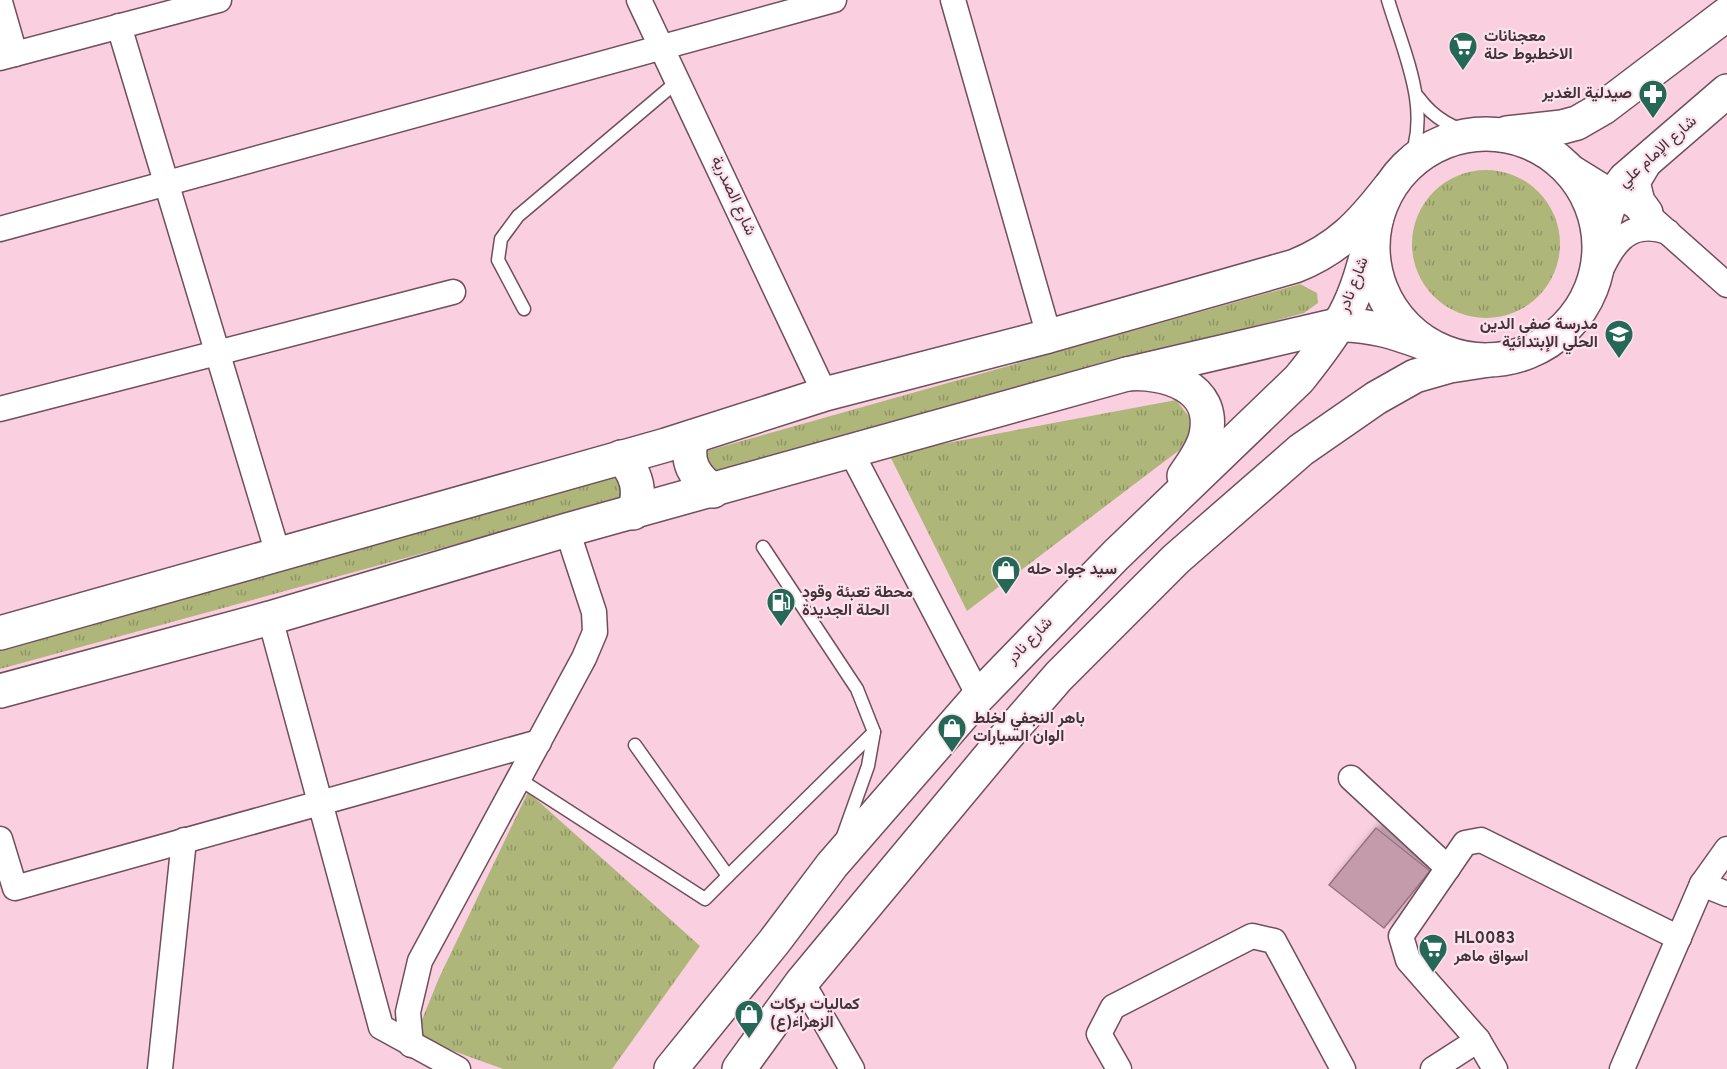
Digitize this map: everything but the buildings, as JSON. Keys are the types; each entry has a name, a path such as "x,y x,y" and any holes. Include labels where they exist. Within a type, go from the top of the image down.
{"main road":[{"path":"0,633 621,458 825,394 1049,336 1295,266 1321,256 1363,221 1432,147 1462,136 1533,131 1577,123 1603,108 1727,14"},
{"name":"شارع الإمام علي","path":"1600,260 1603,221 1615,192 1645,162 1727,91"},
{"path":"739,1069 802,982 1059,676 1117,616 1238,503 1338,423 1415,376 1450,366 1521,355 1551,341 1574,319 1591,291 1600,260 1599,227 1588,196 1574,174 1554,156 1526,140 1488,134"},
{"path":"1645,162 1633,182 1638,202 1657,222"},
{"path":"1391,190 1372,246 1376,275 1387,303 1405,327 1429,345"},
{"name":"شارع نادر","path":"671,1069 774,942 832,865 979,696 1116,555 1299,379 1337,325 1360,275 1391,190"},
{"path":"0,691 270,618 567,530 1127,374 1337,325 1362,324 1388,329 1457,356 1489,360"},
{"path":"1116,555 1181,480 1195,460 1207,434 1204,407 1196,394 1184,384 1149,372 1127,374"},
{"path":"692,437 689,457 692,467 697,477 713,491"},
{"path":"621,458 634,472 638,483 639,493 633,513"}],"street":[{"path":"0,2 8,56 219,0"},
{"name":"شارع الصدرية","path":"639,0 663,46 825,394"},
{"path":"0,229 834,0"},
{"path":"953,0 1049,336"},
{"path":"119,26 278,554"},
{"path":"1554,156 1615,192 1657,222 1727,285"},
{"path":"1591,291 1612,248 1621,238 1657,222"},
{"path":"0,409 453,292"},
{"path":"851,452 979,696"},
{"path":"411,1045 408,1012 420,961 584,658 595,632 594,612 567,530"},
{"path":"270,618 381,1027 458,1069"},
{"path":"0,839 15,888 539,742"},
{"path":"1351,778 1448,868"},
{"path":"160,1069 184,840"},
{"path":"1495,1069 1478,1040 1408,960 1401,936 1465,843 1481,840 1679,938"},
{"path":"1622,1069 1702,884 1727,849"},
{"path":"1702,884 1727,867"},
{"path":"1702,884 1727,894"},
{"path":"1119,1069 1099,1034 1113,1007 1252,936 1274,940 1344,1069"},
{"path":"802,982 852,1069"},
{"path":"1433,1069 1478,1040"}],"lane":[{"path":"1388,0 1416,94 1416,149 1391,190"},
{"path":"524,309 498,260 501,239 518,216 679,80"},
{"path":"1416,94 1426,108 1463,132 1488,134"},
{"path":"763,546 857,689 874,732 868,766 832,865"},
{"path":"519,779 705,899 874,732"},
{"path":"635,744 728,876"}],"green space":[{"path":"1486,170 1500,171 1514,176 1527,182 1538,192 1548,203 1554,216 1559,230 1559,258 1554,272 1548,285 1538,296 1527,306 1514,312 1500,317 1486,318 1472,317 1458,312 1445,306 1434,296 1424,285 1418,272 1413,258 1412,244 1413,230 1418,216 1424,203 1434,192 1445,182 1458,176 1472,171"},
{"path":"1300,284 1317,293 1318,303 1304,313 708,473 706,451"},
{"path":"1176,400 1202,433 967,611 889,454"},
{"path":"619,476 628,497 0,669 0,637"},
{"path":"528,792 700,946 612,1069 503,1069 415,1037 439,978"}],"place":[{"name":"معجنانات الاخطبوط حلة","path":"1463,72"},
{"name":"صيدلية الغدير","path":"1653,120"},
{"name":"مدرسة صفي الدين الحلي الإبتدائية","path":"1619,360"},
{"name":"سيد جواد حله","path":"1006,596"},
{"name":"محطة تعبئة وقود الحلة الجديدة","path":"781,628"},
{"name":"باهر النجفي لخلط الوان السيارات","path":"952,754"},
{"name":"HL0083 اسواق ماهر","path":"1433,974"},
{"name":"كماليات بركات الزهراء(ع)","path":"749,1040"}]}
